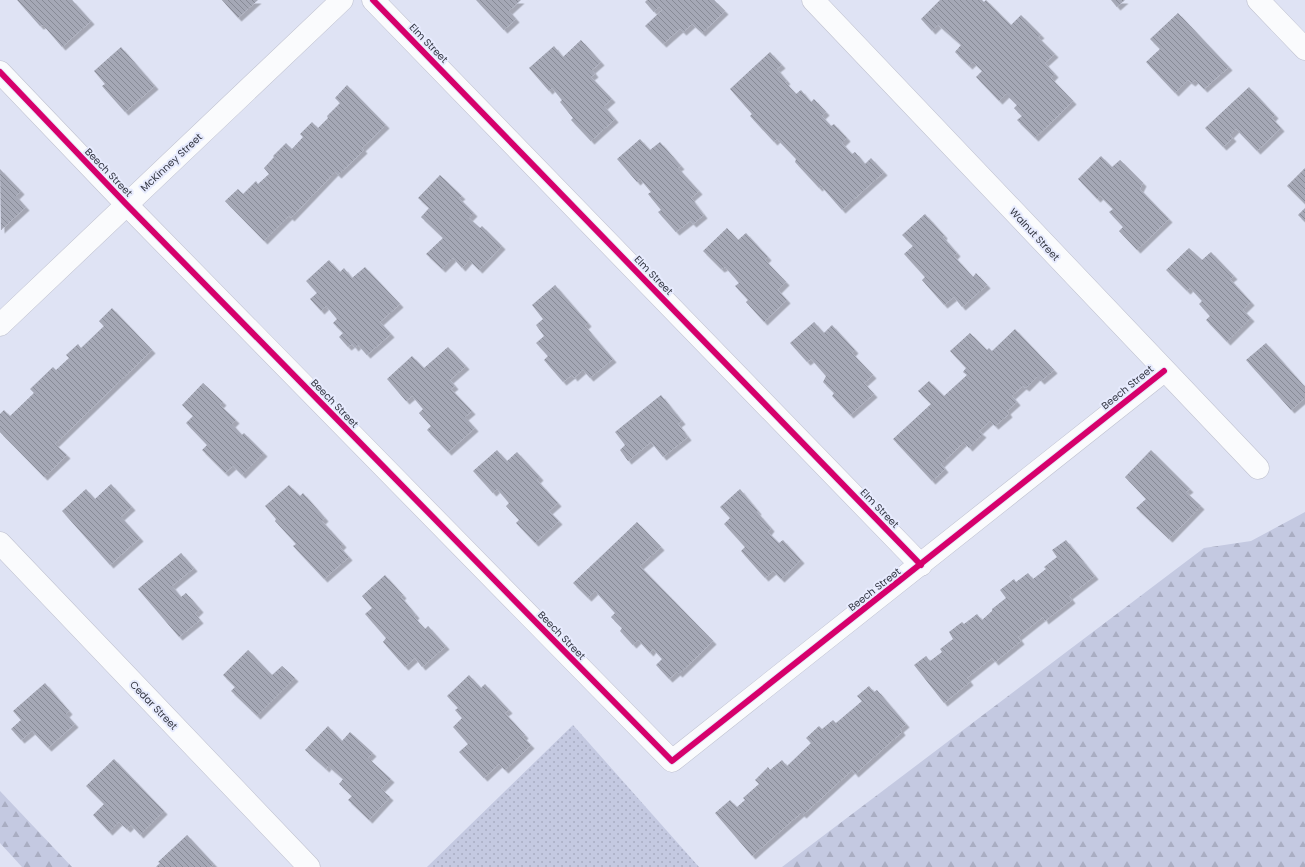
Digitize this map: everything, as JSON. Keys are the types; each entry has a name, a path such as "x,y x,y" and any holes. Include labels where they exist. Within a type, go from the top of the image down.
{"street":[{"name":"McKinney Street","path":"0,325 342,0"},
{"name":"Elm Street","path":"373,0 921,565"},
{"name":"Walnut Street","path":"813,0 1258,468"},
{"path":"1258,0 1305,49"},
{"name":"Beech Street","path":"0,72 126,204 672,761 921,565 1164,370"},
{"name":"Cedar Street","path":"0,543 309,867"}],"green space":[{"path":"1305,512 1305,867 782,867 1204,548 1251,541"},
{"path":"573,725 699,867 427,867"},
{"path":"0,791 72,867 22,867 0,843"}],"building":[{"path":"17,0 72,0 91,21 62,47 43,25 40,26"},
{"path":"222,0 258,0 238,18"},
{"path":"476,0 521,0 509,11 516,19 504,30"},
{"path":"647,0 714,0 725,11 702,33 692,24 683,32 680,29 663,44 645,26 662,10 659,7 654,12 645,2"},
{"path":"940,0 982,0 984,2 986,0 1011,25 1021,15 1041,35 1038,37 1055,54 1045,63 1055,74 1051,78 1073,101 1035,138 1017,120 1022,116 1014,108 1017,105 1006,94 999,101 976,77 982,71 973,62 969,66 955,52 961,45 938,25 932,31 921,19"},
{"path":"1111,0 1125,0 1117,7"},
{"path":"1178,13 1229,67 1204,89 1195,80 1192,83 1188,80 1175,93 1146,62 1160,49 1150,39"},
{"path":"581,40 601,62 592,70 595,74 591,77 612,99 604,106 615,119 591,141 571,120 573,118 560,102 562,100 552,88 549,91 529,68 554,46 563,57"},
{"path":"121,47 155,86 125,112 102,86 105,84 94,71"},
{"path":"770,52 782,65 777,69 787,81 785,82 796,94 801,90 811,102 814,99 826,112 822,116 831,126 834,124 847,138 842,143 852,154 855,152 865,164 871,158 884,172 842,210 821,186 819,188 795,162 796,159 777,139 774,142 750,116 752,114 730,89"},
{"path":"347,85 386,125 362,148 364,150 338,175 335,172 291,218 289,216 264,241 225,201 238,189 243,194 256,181 258,184 269,174 264,168 274,157 273,156 286,143 292,149 303,137 300,134 312,122 318,128 340,103 335,98"},
{"path":"1249,87 1275,115 1272,118 1281,128 1257,151 1236,129 1230,135 1233,138 1223,147 1205,128"},
{"path":"640,139 650,150 660,142 681,166 678,168 699,191 691,198 704,215 693,224 690,221 676,232 658,212 661,210 648,194 651,192 640,179 637,182 617,159"},
{"path":"1101,156 1112,167 1120,160 1143,183 1140,189 1169,219 1137,250 1119,231 1123,227 1109,212 1113,209 1100,196 1097,199 1078,179"},
{"path":"1305,168 1305,204 1287,186"},
{"path":"0,169 21,191 16,196 26,207 1,230"},
{"path":"440,175 462,196 459,198 474,213 469,218 480,228 482,226 502,246 479,270 469,260 462,268 453,258 442,269 426,254 443,238 421,217 429,208 418,198"},
{"path":"1305,208 1305,222 1298,215"},
{"path":"925,214 944,235 943,237 957,253 954,256 973,277 976,273 987,285 962,307 954,297 944,305 922,280 925,277 904,254 913,246 902,235"},
{"path":"727,228 738,240 746,233 768,257 765,260 786,282 778,290 787,300 764,322 746,302 748,300 735,286 739,283 725,267 721,269 703,251"},
{"path":"1189,248 1202,260 1211,252 1234,276 1230,279 1251,302 1243,310 1251,318 1227,342 1206,320 1210,316 1199,304 1202,301 1190,288 1187,291 1166,270"},
{"path":"329,260 340,272 344,268 352,278 365,267 400,304 380,322 391,334 367,355 358,345 355,348 352,344 348,347 339,337 343,333 333,323 337,319 326,306 321,311 310,299 317,293 306,281"},
{"path":"555,285 588,323 585,326 613,359 590,378 583,370 574,378 572,375 563,382 544,360 548,356 536,343 544,336 536,325 543,319 532,305"},
{"path":"112,308 152,350 55,444 67,455 44,477 0,432 0,414 4,410 10,416 34,393 30,389 53,367 56,370 69,358 66,355 78,344 81,348 104,326 99,321"},
{"path":"814,322 824,333 832,325 855,350 852,353 873,375 864,383 874,394 850,415 832,396 834,393 823,382 826,376 811,359 807,362 790,343"},
{"path":"1015,329 1054,370 1041,381 1037,377 1026,388 1023,386 1012,396 1017,402 1007,411 1009,414 995,426 990,421 979,431 983,434 969,448 964,442 941,464 945,469 932,481 893,439 931,404 918,391 929,381 944,396 967,375 963,372 966,368 950,351 970,333 987,350 989,348 992,351"},
{"path":"1266,343 1305,387 1305,398 1291,410 1246,360"},
{"path":"448,347 466,366 450,380 455,386 451,389 472,411 465,417 475,428 448,452 427,430 431,426 419,413 423,409 412,396 406,401 387,379 412,356 424,368"},
{"path":"203,383 223,402 220,405 236,420 232,424 242,435 244,433 264,453 242,475 233,466 225,473 202,450 207,445 186,423 193,416 182,405"},
{"path":"661,395 682,421 678,424 688,437 663,457 651,442 628,461 620,450 625,445 615,432"},
{"path":"497,450 507,461 517,452 540,477 537,480 558,503 549,511 559,521 535,543 516,523 519,520 506,506 509,503 497,489 493,493 473,471"},
{"path":"1151,450 1190,489 1186,492 1201,506 1169,539 1136,508 1146,499 1125,477"},
{"path":"111,484 132,507 121,517 140,538 110,565 62,511 86,489 95,499"},
{"path":"289,485 300,496 303,493 325,518 322,521 343,544 340,547 349,557 324,579 293,546 296,544 275,521 276,519 265,506"},
{"path":"740,489 771,528 768,532 779,543 783,540 801,560 781,579 773,571 765,578 741,551 745,547 724,524 730,518 720,507"},
{"path":"637,522 661,547 640,566 713,641 679,674 677,672 669,679 656,665 662,659 653,649 650,653 638,640 633,645 620,631 622,628 611,617 615,613 595,591 588,598 573,583"},
{"path":"1066,540 1095,576 1069,596 1072,600 1045,621 1043,617 1018,637 1021,641 995,662 992,658 967,678 970,682 944,703 914,665 926,656 930,661 942,652 940,649 953,639 949,632 962,622 964,624 977,614 982,620 992,611 992,609 1006,598 1000,590 1014,579 1016,582 1028,573 1033,579 1046,569 1044,567 1057,557 1052,550"},
{"path":"181,553 194,568 172,586 181,597 186,593 200,609 195,614 200,620 179,637 138,589"},
{"path":"385,575 403,595 401,597 416,615 414,617 425,629 428,626 446,646 422,667 415,658 405,667 383,642 386,638 365,614 372,608 362,596"},
{"path":"248,650 272,675 282,666 295,678 257,716 231,691 235,687 223,675"},
{"path":"469,675 481,688 485,684 509,710 505,713 525,735 523,737 531,745 505,770 499,764 484,778 459,752 468,744 453,727 462,718 455,710 458,708 447,696"},
{"path":"45,683 69,711 66,714 75,724 48,748 32,731 21,740 11,729 21,720 13,711"},
{"path":"869,686 874,692 877,690 906,724 900,729 902,732 855,774 852,770 803,815 801,813 752,856 715,813 730,800 737,807 745,800 743,798 759,784 755,780 768,767 770,770 782,760 787,766 811,743 806,738 819,726 822,729 833,720 836,723 862,701 857,696"},
{"path":"328,726 342,741 350,732 373,753 368,758 391,779 381,789 390,797 369,820 348,800 352,796 339,784 343,779 328,766 326,769 305,750"},
{"path":"114,759 164,811 140,835 131,825 127,829 119,822 109,832 93,815 104,804 86,786"},
{"path":"187,835 214,864 210,867 156,867 160,863 158,862"}],"cycle path":[{"path":"373,0 921,565"},
{"path":"0,72 126,204 672,761 1164,371"}]}
